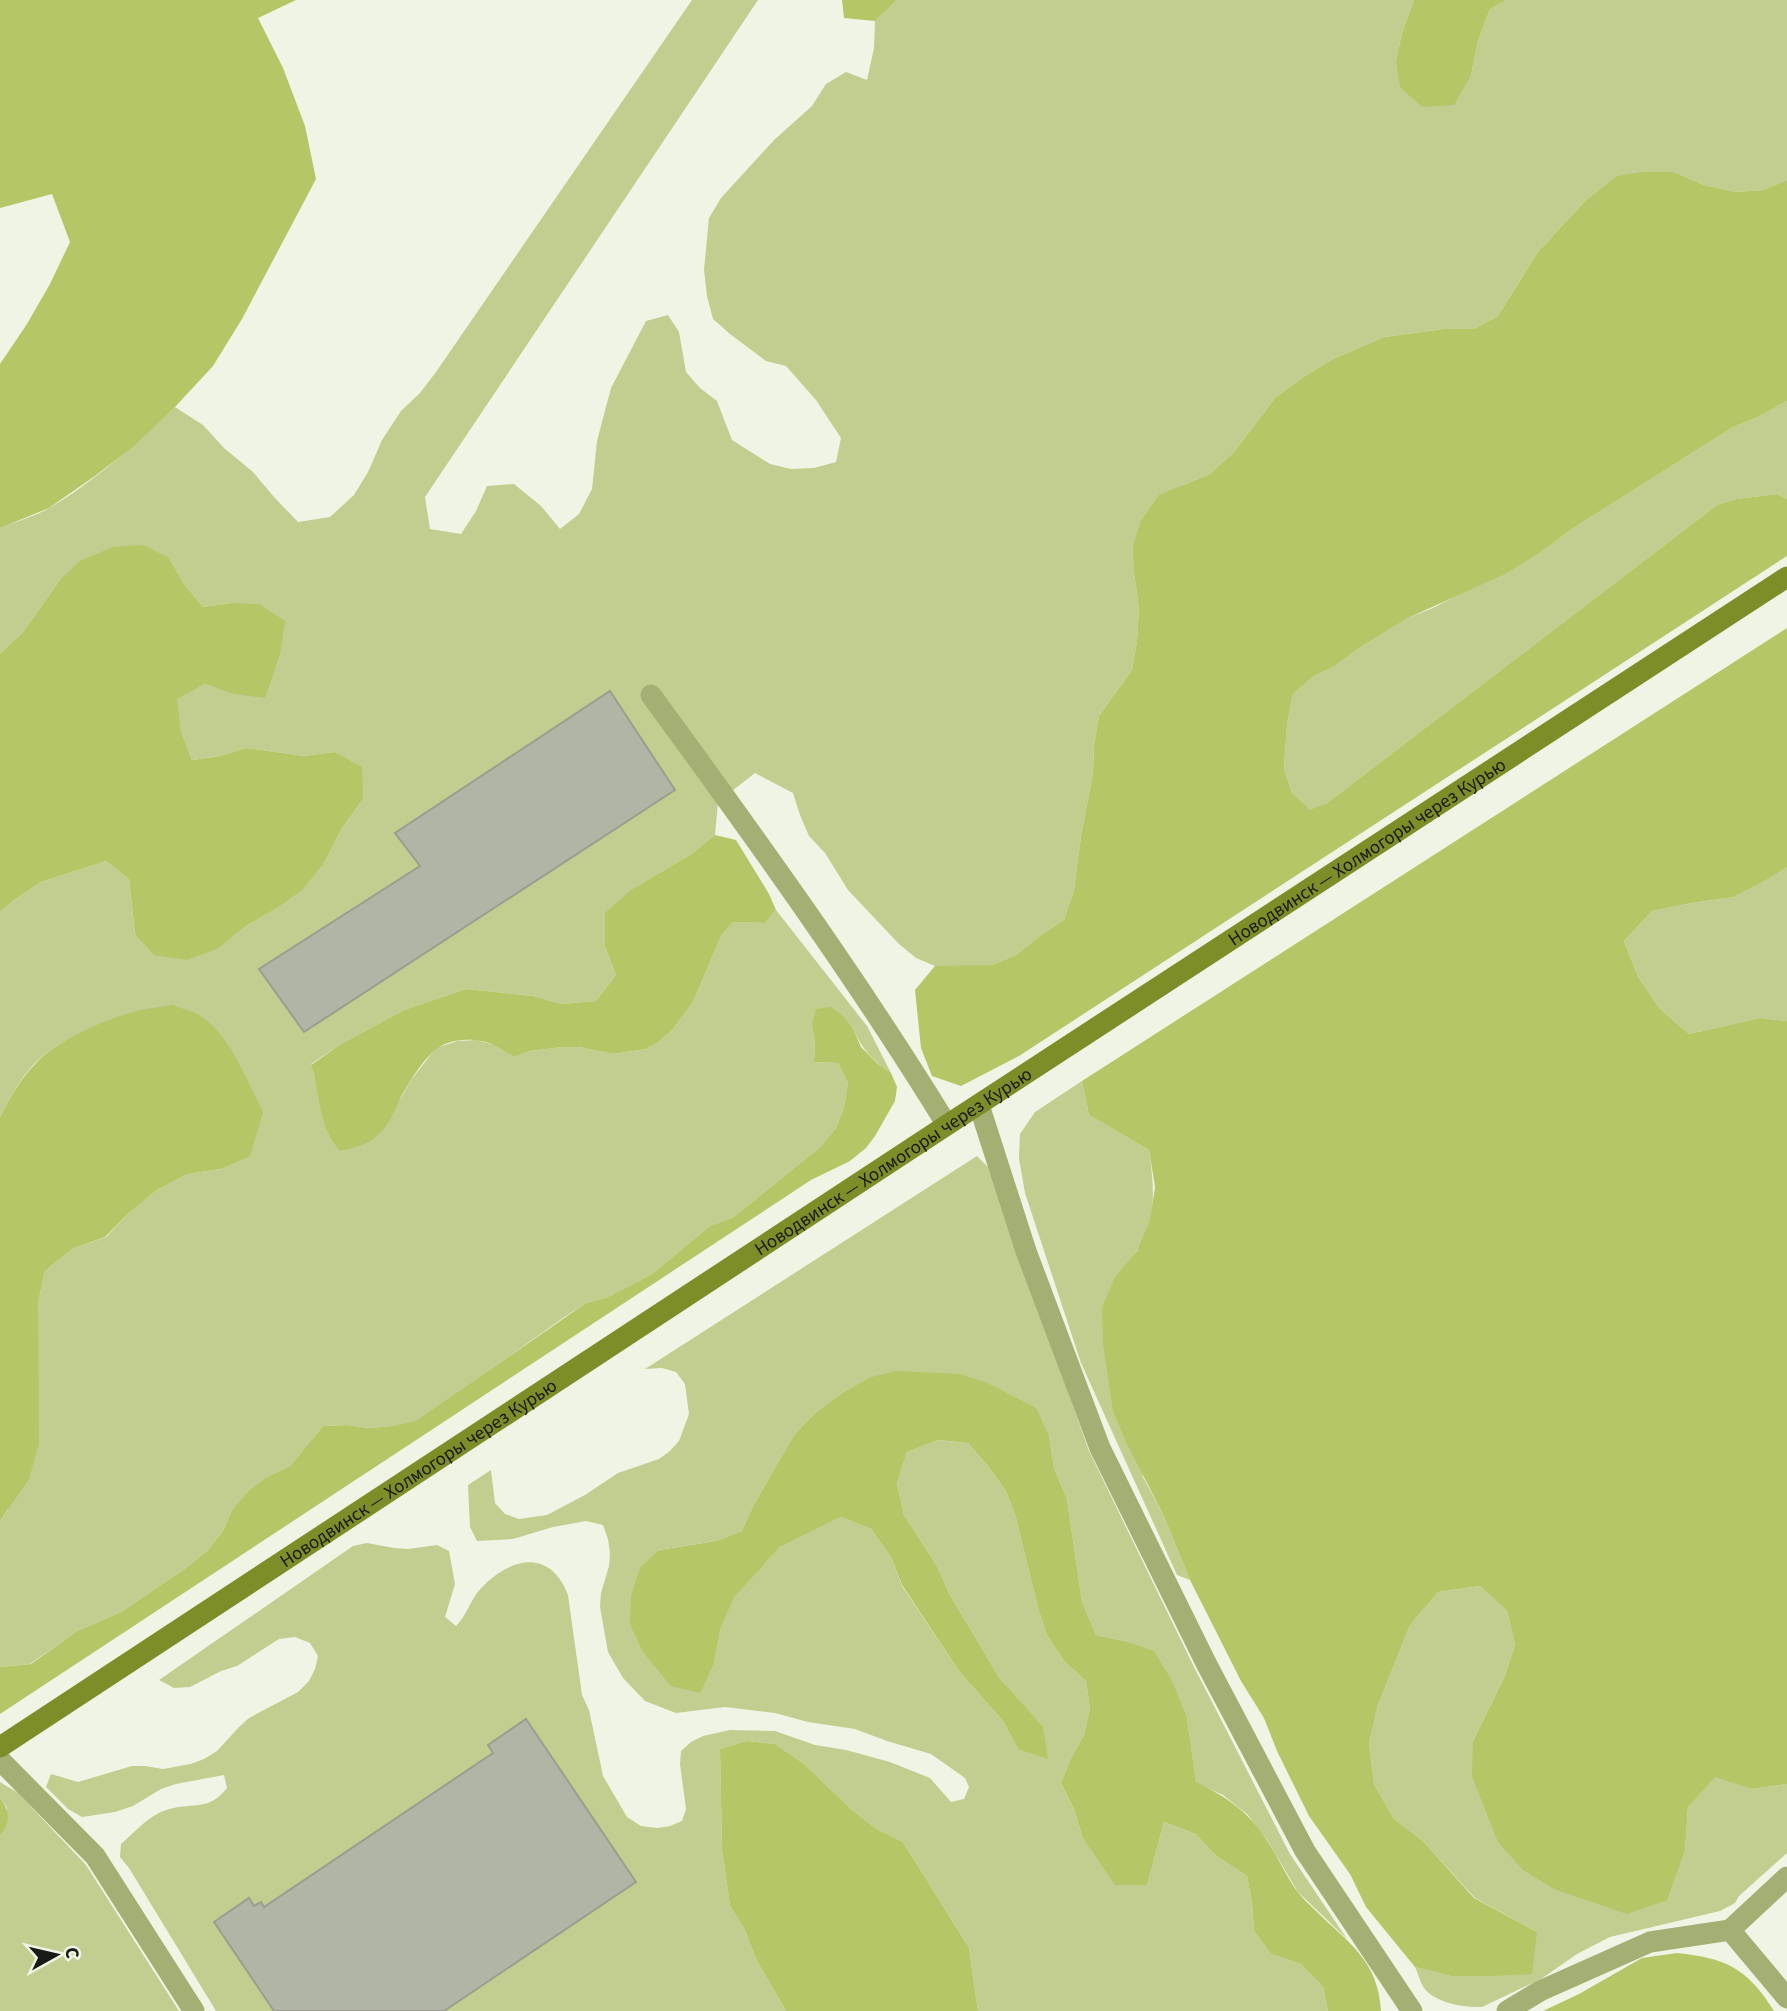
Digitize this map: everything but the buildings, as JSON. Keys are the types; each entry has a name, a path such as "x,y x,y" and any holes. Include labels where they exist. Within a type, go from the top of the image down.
{"main road":[{"name":"Новодвинск — Холмогоры через Курью","path":"0,1747 1787,577"}],"lane":[{"path":"651,695 784,877 905,1057 947,1125"},
{"path":"979,1105 1026,1251 1100,1448 1206,1663 1305,1851 1412,2011"},
{"path":"0,1760 95,1856 194,2011"},
{"path":"1507,2011 1540,1991 1650,1942 1730,1930 1787,1877"},
{"path":"1730,1930 1787,1998"}],"green space":[{"path":"0,0 296,0 258,18 283,68 305,126 316,179 242,319 213,366 134,446 95,476 49,508 0,528 0,364 50,284 70,242 52,194 0,208"},
{"path":"692,0 758,0 425,497 430,529 461,534 476,511 487,486 514,484 541,506 560,529 579,514 592,489 597,441 611,388 646,321 668,315 679,332 686,372 700,388 717,401 732,440 770,464 791,469 814,468 836,462 841,438 816,400 786,366 766,361 713,319 704,270 709,218 721,198 774,140 812,106 826,84 846,72 867,80 874,48 875,21 897,0 1414,0 1396,60 1471,75 1478,41 1490,9 1507,0 1787,0 1787,180 1763,190 1735,192 1704,185 1674,172 1616,176 1585,201 1538,252 1498,316 1474,329 1444,329 1384,337 1333,359 1276,397 1234,452 1210,474 1183,485 1134,573 1139,608 1132,670 1099,716 1093,773 1074,890 1064,920 1016,955 992,965 964,967 935,966 916,958 899,944 848,890 825,853 809,836 793,793 755,773 718,802 715,835 690,855 632,889 605,946 616,975 596,1001 562,1004 533,996 466,989 404,1010 341,1044 311,1064 328,1133 339,1151 401,1098 411,1080 436,1048 457,1041 476,1040 495,1045 514,1057 530,1051 563,1047 579,1047 613,1054 646,1049 673,1029 693,1002 722,934 733,922 765,923 776,910 867,1026 891,1073 869,1054 853,1029 812,1026 815,1042 814,1062 838,1063 848,1083 844,1107 836,1128 820,1147 734,1217 710,1226 652,1274 608,1297 586,1303 416,1422 369,1428 323,1426 290,1466 267,1477 232,1510 223,1531 208,1550 186,1568 121,1612 77,1631 30,1664 0,1667 0,1521 8,1510 45,1271 72,1249 106,1237 130,1212 157,1190 188,1174 220,1169 112,1019 44,1055 20,1081 0,1117 0,912 41,882 106,861 129,879 135,935 219,948 246,926 274,910 324,863 342,828 363,799 334,752 304,756 247,748 192,760 181,731 176,699 205,684 234,693 231,603 203,607 184,584 169,558 60,580 23,632 0,654 0,528 51,507 84,485 175,407 203,425 224,448 253,472 298,522 330,517 354,495 382,440 401,411 420,393 436,372"},
{"path":"842,0 897,0 875,21 844,18"},
{"path":"1414,0 1507,0 1490,9 1478,41 1471,75 1454,105 1422,107 1400,87 1396,60"},
{"path":"1643,172 1674,172 1704,185 1735,192 1763,190 1787,180 1787,401 1733,427 1507,573 1408,618 1335,666 1314,676 1293,694 1287,724 1284,769 1292,793 1310,810 1327,803 1717,505 1736,499 1777,494 1787,499 1787,556 1019,1056 961,1086 932,1076 921,1048 915,990 935,966 992,965 1016,955 1064,920 1074,890 1093,773 1099,716 1132,670 1139,608 1133,546 1141,521 1159,495 1210,474 1234,452 1276,397 1333,359 1384,337 1444,329 1474,329 1498,316 1538,252 1585,201 1616,176"},
{"path":"1787,401 1787,499 1777,494 1736,499 1717,505 1327,803 1310,811 1292,793 1284,769 1287,724 1293,694 1314,676 1335,666 1408,618 1433,608 1548,547 1733,427"},
{"path":"143,545 169,558 184,584 203,607 231,603 259,604 285,621 280,654 265,698 234,694 205,684 177,699 181,731 192,760 247,748 304,756 334,752 362,767 363,799 342,828 324,863 302,890 246,926 219,948 187,960 154,955 135,934 129,879 106,861 41,882 0,912 0,654 23,632 60,580 80,561 113,547"},
{"path":"1787,628 1787,867 1734,897 1652,911 1624,941 1638,977 1660,1009 1689,1034 1760,1018 1787,1021 1787,1784 1752,1789 1715,1777 1688,1807 1685,1850 1667,1900 1627,1914 1554,1889 1523,1870 1498,1842 1472,1776 1473,1741 1504,1678 1515,1645 1507,1611 1480,1586 1438,1592 1410,1625 1378,1705 1369,1744 1374,1784 1394,1819 1423,1841 1474,1898 1537,1932 1532,1974 1451,1976 1415,1967 1366,1907 1350,1874 1309,1816 1264,1718 1241,1681 1190,1580 1163,1514 1113,1411 1103,1343 1102,1308 1115,1277 1137,1251 1150,1220 1155,1187 1149,1150 1089,1115 1082,1081"},
{"path":"715,835 736,840 776,910 765,923 733,922 722,934 693,1002 673,1029 660,1041 646,1049 613,1054 579,1047 563,1047 530,1051 514,1057 481,1041 447,1043 434,1051 419,1067 388,1123 378,1135 365,1144 339,1151 324,1123 311,1065 341,1044 404,1010 466,989 533,996 562,1004 596,1001 616,975 605,946 605,913 632,889 690,855"},
{"path":"1787,867 1787,1021 1760,1018 1689,1034 1660,1009 1638,977 1624,941 1652,911 1734,897"},
{"path":"173,1005 201,1016 214,1027 231,1049 245,1075 263,1112 250,1156 220,1169 188,1174 157,1190 105,1237 72,1249 45,1271 38,1303 39,1443 29,1479 0,1521 0,1117 25,1075 45,1054 57,1046 114,1018"},
{"path":"831,1007 844,1017 853,1029 861,1047 891,1073 897,1087 895,1101 866,1148 850,1161 811,1180 0,1714 0,1667 31,1664 77,1631 121,1612 186,1568 208,1550 223,1531 232,1510 249,1491 267,1477 290,1466 323,1426 369,1428 416,1421 586,1303 608,1297 652,1274 710,1226 734,1217 820,1147 836,1128 844,1107 848,1083 838,1063 814,1062 815,1042 812,1026 816,1009"},
{"path":"1082,1081 1089,1115 1149,1150 1153,1203 1148,1228 1136,1252 1115,1277 1143,1477 1163,1514 1190,1580 1177,1575 1081,1363 1025,1193 1019,1159 1020,1134 1035,1112"},
{"path":"977,1156 988,1167 1089,1451 1193,1665 1290,1854 1347,1939 1298,1892 1267,1840 1248,1815 1223,1795 1196,1783 1187,1718 1124,1641 1096,1635 1082,1602 1067,1499 1054,1468 1049,1436 868,1378 815,1413 794,1435 753,1506 742,1531 716,1541 658,1550 714,1663 721,1627 733,1597 780,1547 841,1517 871,1529 891,1557 902,1586 959,1671 1003,1721 1018,1749 1019,1702 1000,1679 950,1595 937,1566 904,1515 897,1483 907,1452 938,1440 968,1443 1006,1491 1016,1518 1047,1635 1064,1661 1086,1681 1090,1709 1084,1735 1061,1783 1074,1809 1082,1836 1147,1885 1164,1822 1196,1834 1215,1855 1247,1876 1254,1931 1271,1954 1301,1964 1323,1987 1328,2011 978,2011 969,1948 903,1842 875,1828 803,1763 775,1744 746,1741 720,1749 722,1849 730,1906 786,2011 216,2011 120,1857 121,1844 154,1816 166,1810 206,1803 220,1796 227,1788 224,1775 176,1784 161,1789 133,1806 82,1817 68,1809 46,1787 51,1774 78,1782 132,1766 163,1769 191,1764 217,1751 249,1718 298,1692 309,1681 318,1656 310,1643 295,1637 279,1639 237,1666 190,1687 174,1688 159,1680 353,1546 367,1543 408,1549 437,1545 449,1551 455,1584 445,1617 456,1626 477,1593 500,1572 526,1562 538,1563 550,1569 560,1579 568,1595 582,1695 589,1710 603,1776 627,1817 641,1826 657,1828 682,1821 686,1809 680,1764 681,1751 703,1736 730,1730 775,1731 815,1745 890,1762 930,1778 951,1802 964,1799 969,1787 965,1778 931,1754 855,1729 808,1722 775,1713 725,1707 676,1713 645,1701 623,1678 608,1652 600,1607 610,1553 603,1525 586,1521 513,1539 477,1541 470,1527 468,1485 491,1470 495,1503 505,1514 519,1519 547,1515 585,1495 618,1473 659,1459 679,1441 689,1414 685,1384 676,1372 662,1368 645,1369"},
{"path":"895,1371 959,1374 985,1382 1036,1408 1049,1436 1054,1468 1067,1499 1082,1602 1096,1635 1154,1651 1172,1681 1187,1718 1196,1782 1228,1800 1254,1823 1299,1894 1350,1943 1368,1965 1379,1993 1381,2011 1328,2011 1323,1987 1301,1964 1271,1954 1254,1931 1247,1876 1215,1855 1196,1834 1164,1822 1147,1885 1115,1885 1082,1836 1074,1809 1061,1783 1084,1735 1090,1709 1086,1681 1064,1661 1047,1635 1016,1518 1006,1491 968,1443 938,1440 907,1452 897,1483 904,1515 937,1566 950,1595 1000,1679 1043,1727 1048,1759 1018,1749 1003,1721 959,1671 902,1585 891,1557 871,1529 841,1517 780,1547 734,1597 721,1627 714,1663 700,1693 671,1686 643,1652 630,1624 631,1596 640,1568 659,1550 716,1541 742,1531 753,1506 794,1435 815,1413 868,1378"},
{"path":"1480,1586 1507,1611 1515,1645 1504,1678 1473,1741 1685,1851 1688,1807 1715,1776 1752,1789 1787,1784 1787,1853 1739,1896 1735,1903 1720,1911 1610,1937 1577,1954 1541,1979 1482,2007 1475,2007 1451,2004 1429,1993 1415,1967 1451,1976 1537,1932 1475,1898 1423,1841 1394,1819 1374,1784 1369,1744 1378,1705 1410,1625 1438,1592"},
{"path":"746,1741 775,1744 803,1763 875,1828 903,1842 969,1948 978,2011 786,2011 730,1906 722,1849 720,1749"},
{"path":"0,1782 18,1793 86,1865 179,2011 0,2011 0,1836 7,1808 0,1797"},
{"path":"0,1797 8,1816 0,1836"},
{"path":"1677,1953 1709,1958 1734,1968 1754,1984 1774,2011 1543,2011 1642,1958"}]}
